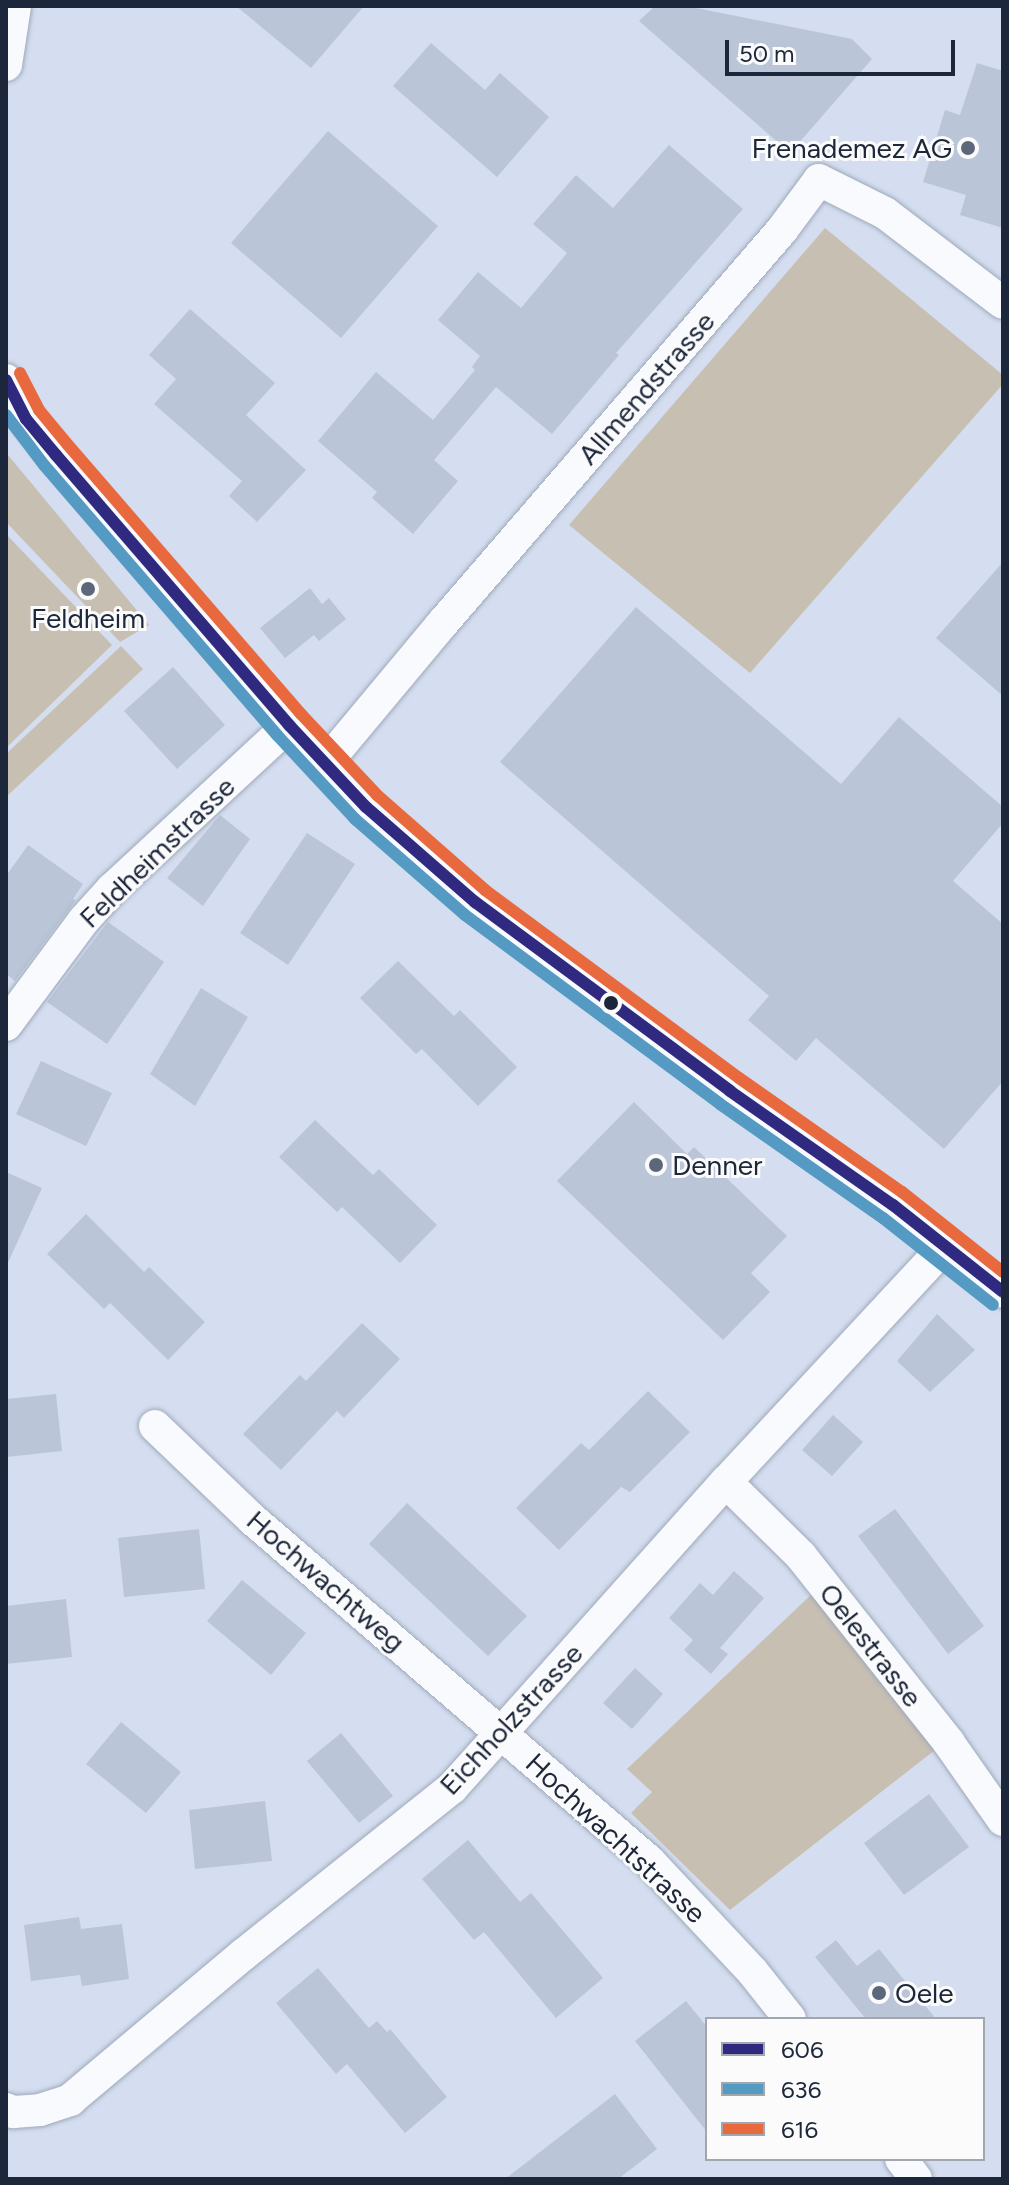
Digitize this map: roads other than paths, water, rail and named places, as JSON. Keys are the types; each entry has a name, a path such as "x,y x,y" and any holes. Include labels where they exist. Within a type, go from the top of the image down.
{"street":[{"path":"6,65 15,6"},
{"name":"Allmendstrasse","path":"326,763 450,614 782,230 819,180 885,213 1003,303"},
{"path":"9,394 56,455 289,725 366,807 475,902 946,1245 1003,1292"},
{"name":"Feldheimstrasse","path":"6,1025 84,920 112,889 289,725"},
{"name":"Eichholzstrasse","path":"10,2110 40,2110 70,2100 232,1964 452,1788 726,1482 946,1245"},
{"name":"Hochwachtweg","path":"155,1426 252,1519 502,1732"},
{"name":"Oelestrasse","path":"726,1482 801,1556 949,1743 1003,1820"},
{"name":"Hochwachtstrasse","path":"502,1732 649,1861 752,1971 788,2017"},
{"path":"902,2161 916,2179"}],"place":[{"name":"Frenademez AG","path":"968,148"},
{"name":"Feldheim","path":"88,589"},
{"name":"Denner","path":"656,1165"},
{"name":"Oele","path":"879,1993"}]}
